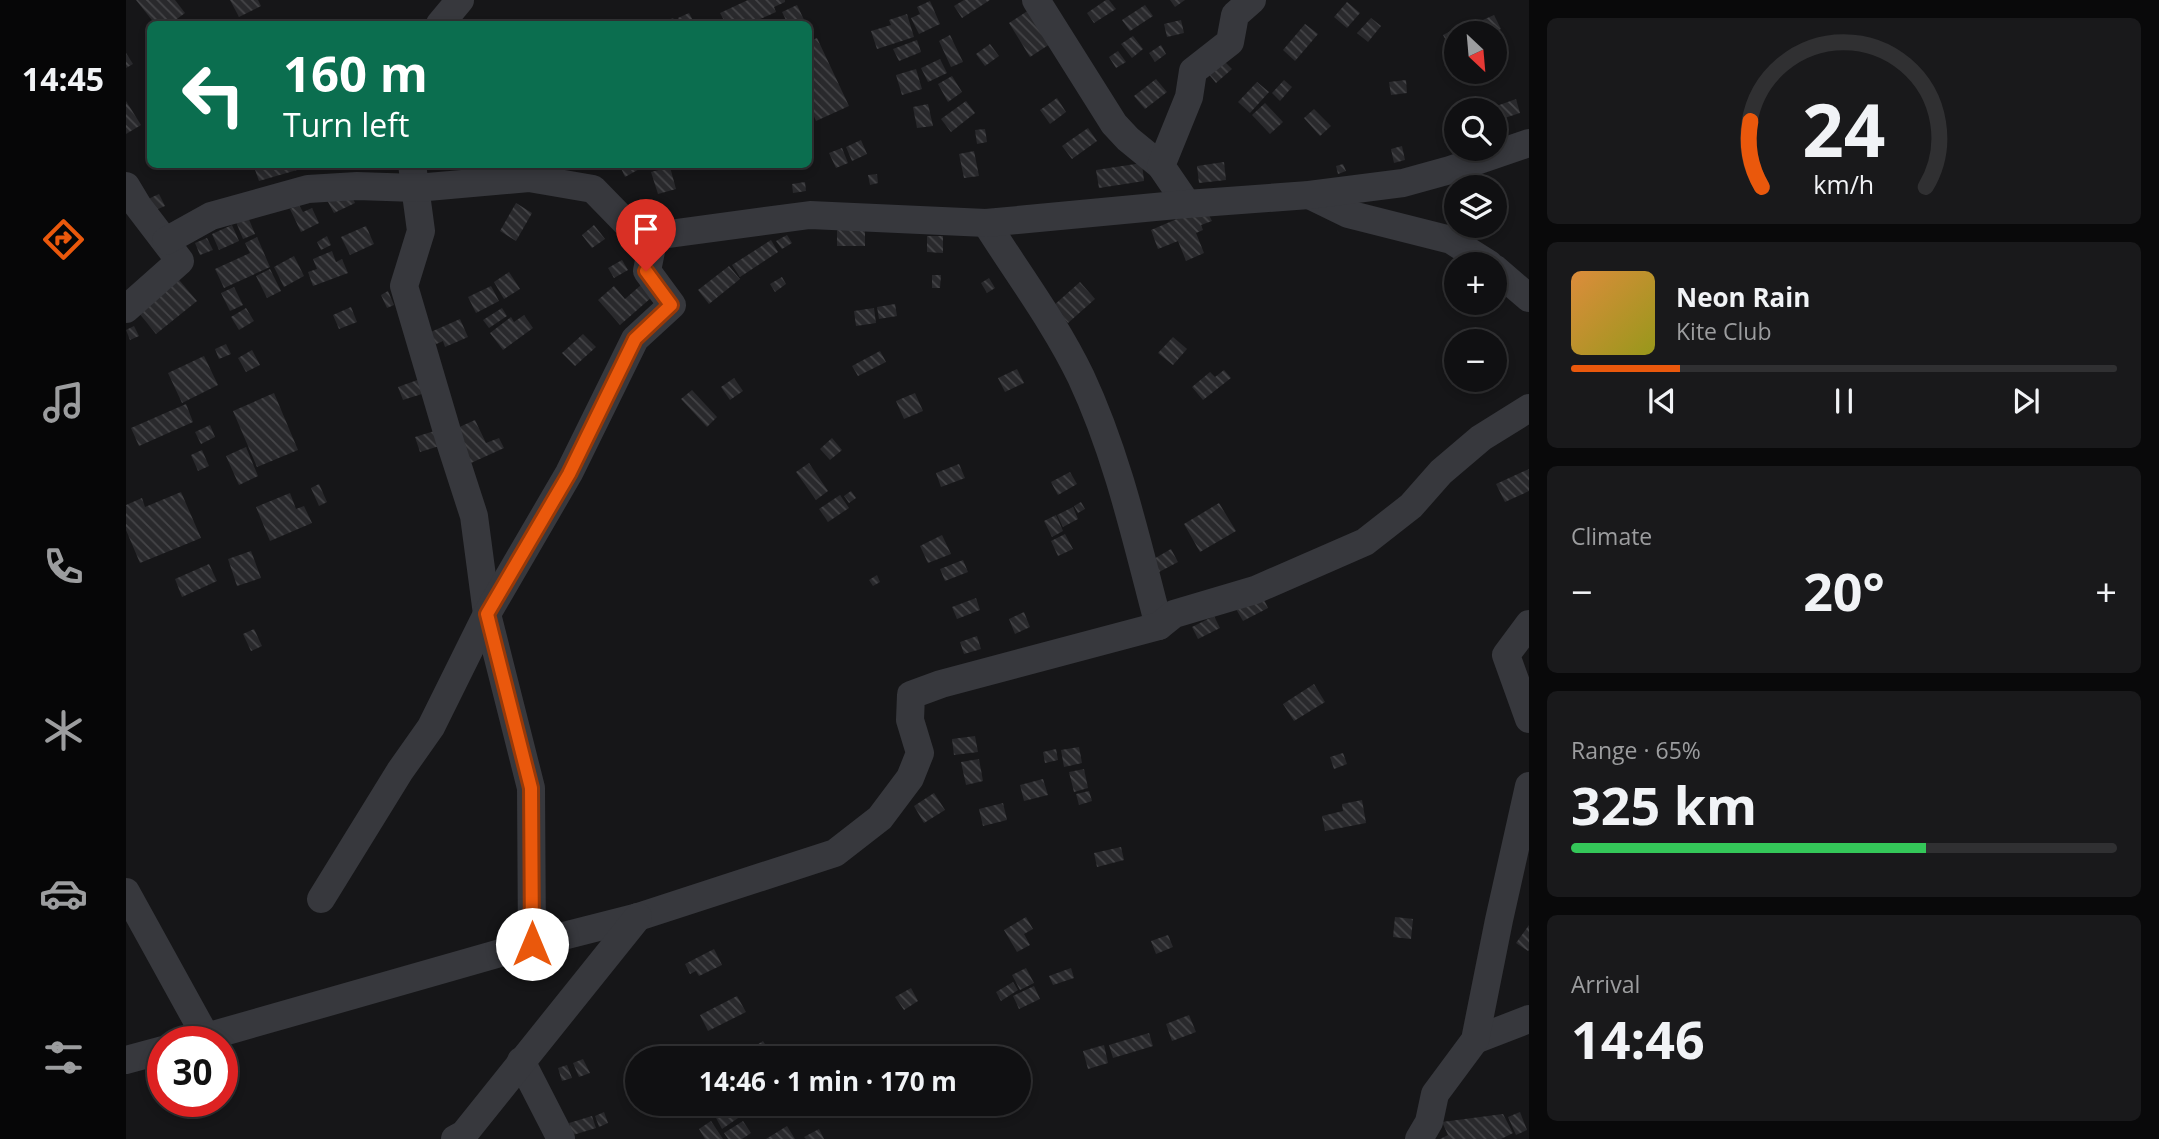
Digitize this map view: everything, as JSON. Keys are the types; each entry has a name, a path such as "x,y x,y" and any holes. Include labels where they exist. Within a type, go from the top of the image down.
{"street":[{"path":"442,21 460,0"},
{"path":"1036,0 1114,124 1161,166 1187,204"},
{"path":"1161,166 1189,97 1193,71 1230,42 1236,15 1252,0"},
{"path":"166,241 211,216 308,189 358,187 414,176 529,178 593,189 631,228 654,236 810,215 986,223 1308,195 1403,183 1529,143"},
{"path":"414,176 421,231 404,286 474,516 487,614 531,788 532,944"},
{"path":"126,186 180,261 126,309"},
{"path":"1308,195 1348,214 1451,240 1470,252"},
{"path":"986,223 1051,323 1080,376 1104,431 1159,626"},
{"path":"321,899 400,771 431,727 487,614 569,474 635,339 671,305 646,271 654,236"},
{"path":"1507,279 1529,298"},
{"path":"238,1028 532,944 638,917 835,853 880,818 910,778 920,753 910,720 911,695 951,681 1159,626 1174,614 1255,590 1365,542 1411,506 1441,472 1481,438 1529,408"},
{"path":"1529,624 1506,655 1529,719"},
{"path":"1419,1139 1429,1122 1435,1094 1475,1040 1529,786"},
{"path":"126,892 193,1026"},
{"path":"455,1139 464,1135 638,917"},
{"path":"1475,1040 1529,1019"},
{"path":"126,1060 147,1054"},
{"path":"521,1062 561,1139"}],"building":[{"path":"136,0 175,0 185,13 174,21 153,21"},
{"path":"230,0 258,0 261,6 239,17"},
{"path":"748,0 785,0 774,7 776,12 756,21 724,21 720,13"},
{"path":"964,0 990,0 962,18 954,6"},
{"path":"1106,0 1116,9 1094,23 1087,13"},
{"path":"1170,0 1185,0 1175,7"},
{"path":"930,1 940,24 919,34 911,18 920,14 917,7"},
{"path":"1347,2 1360,13 1347,28 1334,17"},
{"path":"797,5 805,21 786,21 782,12"},
{"path":"1145,5 1153,16 1130,31 1122,20"},
{"path":"1029,10 1050,44 1030,57 1009,23"},
{"path":"689,13 693,21 680,21 678,18"},
{"path":"907,14 914,37 877,49 871,31 891,25 889,20"},
{"path":"1494,15 1497,21 1480,21"},
{"path":"1371,18 1381,26 1368,42 1357,33"},
{"path":"1181,20 1184,33 1167,37 1164,24"},
{"path":"1305,24 1318,34 1295,61 1283,50"},
{"path":"950,35 963,62 951,67 939,41"},
{"path":"1133,36 1143,49 1132,58 1121,44"},
{"path":"817,38 849,106 816,121 812,112 812,40"},
{"path":"917,40 921,52 899,61 893,49"},
{"path":"990,44 999,56 985,66 976,54"},
{"path":"1161,45 1166,54 1155,62 1149,53"},
{"path":"1118,51 1126,62 1116,68 1109,57"},
{"path":"126,53 133,64 126,68"},
{"path":"940,59 947,73 928,82 921,68"},
{"path":"1222,59 1232,69 1216,83 1207,72"},
{"path":"916,69 922,89 902,95 896,75"},
{"path":"952,76 962,92 948,102 938,84"},
{"path":"1156,79 1167,92 1145,109 1134,96"},
{"path":"1284,80 1292,87 1280,101 1272,93"},
{"path":"1406,80 1407,93 1391,95 1389,82"},
{"path":"1257,82 1269,92 1250,113 1238,102"},
{"path":"1057,98 1066,112 1050,124 1040,110"},
{"path":"1516,99 1520,113 1507,117 1507,102"},
{"path":"126,101 141,125 126,134"},
{"path":"966,101 975,113 951,132 941,119"},
{"path":"1265,103 1283,122 1270,134 1252,115"},
{"path":"928,104 933,126 917,128 913,107"},
{"path":"1314,109 1331,126 1320,136 1304,118"},
{"path":"1088,128 1097,141 1072,159 1062,146"},
{"path":"985,129 987,142 977,144 975,130"},
{"path":"861,140 867,154 852,161 846,147"},
{"path":"1402,146 1405,160 1394,163 1391,149"},
{"path":"842,148 848,163 836,168 829,153"},
{"path":"974,151 979,176 964,178 959,154"},
{"path":"1224,162 1226,180 1199,183 1197,166"},
{"path":"1142,163 1144,181 1099,188 1096,170"},
{"path":"1343,164 1346,171 1338,174 1336,166"},
{"path":"254,168 297,170 259,181"},
{"path":"621,168 641,168 625,177"},
{"path":"670,168 676,189 658,194 651,172"},
{"path":"877,174 878,183 870,185 868,175"},
{"path":"805,182 806,191 793,193 792,184"},
{"path":"349,190 355,203 334,213 327,200"},
{"path":"159,194 165,206 151,212 146,200"},
{"path":"516,203 532,213 516,241 500,231"},
{"path":"299,205 303,212 312,208 319,223 301,232 290,209"},
{"path":"1205,207 1212,221 1201,225 1203,230 1196,233 1204,253 1186,261 1178,241 1158,249 1151,230"},
{"path":"248,217 255,234 243,239 236,222"},
{"path":"232,225 239,241 219,250 212,234"},
{"path":"594,225 605,239 592,248 582,235"},
{"path":"366,226 374,244 350,255 341,237"},
{"path":"837,228 865,228 865,246 837,246"},
{"path":"787,235 792,243 782,249 776,241"},
{"path":"327,236 331,245 321,250 317,242"},
{"path":"927,236 943,236 943,253 927,252"},
{"path":"257,237 270,267 224,288 215,269 250,253 245,243"},
{"path":"207,238 213,250 200,255 195,243"},
{"path":"771,240 778,252 740,277 732,265"},
{"path":"332,251 336,262 342,259 348,273 313,286 308,272 317,269 313,259"},
{"path":"294,256 304,276 284,287 274,267"},
{"path":"622,260 628,270 614,278 608,268"},
{"path":"729,266 740,279 709,304 698,290"},
{"path":"270,269 281,291 267,298 256,276"},
{"path":"509,272 520,289 504,299 494,282"},
{"path":"174,274 197,301 156,334 134,307"},
{"path":"932,275 941,275 940,288 932,288"},
{"path":"782,277 786,284 775,292 770,284"},
{"path":"989,278 995,288 987,293 981,283"},
{"path":"1080,282 1095,299 1068,323 1053,306"},
{"path":"641,285 652,297 620,325 598,300 614,286 625,299"},
{"path":"491,286 499,301 476,313 468,297"},
{"path":"234,287 243,305 230,311 221,293"},
{"path":"388,291 394,305 387,308 381,295"},
{"path":"895,304 897,316 879,319 877,307"},
{"path":"351,307 357,322 339,329 333,315"},
{"path":"246,308 254,321 239,330 231,317"},
{"path":"502,308 507,316 489,328 483,320"},
{"path":"874,308 876,323 856,326 854,311"},
{"path":"524,315 533,328 503,350 490,333 511,317 514,322"},
{"path":"460,319 468,337 445,347 443,341 430,347 424,335"},
{"path":"134,326 139,336 130,340 126,330"},
{"path":"583,334 596,347 575,366 562,353"},
{"path":"1173,337 1187,349 1173,365 1158,353"},
{"path":"226,344 231,354 219,359 215,349"},
{"path":"252,350 260,365 246,372 238,358"},
{"path":"880,351 886,362 858,376 852,366"},
{"path":"204,356 218,385 182,403 168,373"},
{"path":"1017,369 1024,383 1005,392 998,378"},
{"path":"1224,370 1231,378 1203,400 1192,387 1210,372 1215,377"},
{"path":"423,378 428,392 403,400 398,387"},
{"path":"734,378 743,391 730,400 721,387"},
{"path":"692,390 717,417 707,427 681,399"},
{"path":"274,393 298,450 257,467 233,411"},
{"path":"915,393 923,411 904,419 896,401"},
{"path":"186,404 193,422 139,446 131,428"},
{"path":"475,420 486,443 499,438 504,448 471,463 455,429"},
{"path":"210,425 215,437 201,444 195,432"},
{"path":"441,429 446,444 420,452 415,437"},
{"path":"832,438 842,450 830,460 820,449"},
{"path":"246,447 258,476 239,485 226,456"},
{"path":"202,450 209,466 198,471 191,455"},
{"path":"809,463 828,491 816,500 796,472"},
{"path":"959,464 965,478 941,487 936,473"},
{"path":"1529,469 1529,491 1505,502 1496,484"},
{"path":"1070,472 1077,484 1058,495 1051,482"},
{"path":"319,484 327,502 319,506 311,488"},
{"path":"851,491 856,498 849,503 844,496"},
{"path":"181,492 201,538 140,563 126,530 126,505 142,498 145,507"},
{"path":"290,493 296,509 304,506 312,523 270,541 256,507"},
{"path":"840,495 849,508 828,522 819,509"},
{"path":"1081,502 1085,509 1078,513 1074,506"},
{"path":"1219,503 1236,531 1200,552 1184,524"},
{"path":"1073,507 1078,519 1063,527 1057,515"},
{"path":"1056,515 1063,531 1052,537 1044,521"},
{"path":"1065,534 1073,549 1058,556 1051,541"},
{"path":"942,535 951,554 928,563 920,546"},
{"path":"1171,549 1178,562 1159,572 1152,560"},
{"path":"251,551 261,578 237,586 228,559"},
{"path":"963,560 968,572 945,581 940,569"},
{"path":"209,564 217,581 182,597 175,579"},
{"path":"877,575 880,582 873,586 869,580"},
{"path":"1261,594 1268,608 1243,621 1236,609"},
{"path":"976,598 980,610 957,619 952,607"},
{"path":"1024,612 1030,627 1015,634 1009,619"},
{"path":"1214,616 1220,628 1198,639 1192,627"},
{"path":"254,629 262,646 251,651 243,634"},
{"path":"977,636 981,649 964,654 960,642"},
{"path":"1314,684 1325,702 1294,721 1283,704"},
{"path":"975,736 978,752 954,755 952,739"},
{"path":"1079,747 1082,763 1064,767 1061,750"},
{"path":"1056,749 1058,760 1045,763 1043,752"},
{"path":"1343,753 1347,764 1334,769 1330,757"},
{"path":"979,759 983,781 966,785 961,762"},
{"path":"1084,769 1088,788 1074,792 1069,772"},
{"path":"1043,779 1048,795 1024,801 1020,785"},
{"path":"1089,791 1092,801 1079,805 1076,794"},
{"path":"934,793 945,810 924,823 914,806"},
{"path":"1362,800 1366,823 1325,831 1322,816 1343,811 1342,804"},
{"path":"1003,803 1007,820 983,826 979,809"},
{"path":"1121,847 1124,860 1097,867 1094,853"},
{"path":"1026,917 1033,929 1024,934 1030,945 1017,952 1004,930"},
{"path":"1395,917 1413,919 1411,939 1393,937"},
{"path":"1529,925 1529,950 1528,951 1516,943"},
{"path":"1168,935 1173,947 1156,954 1151,941"},
{"path":"714,949 722,965 699,976 696,971 690,974 685,964"},
{"path":"1026,968 1034,983 1020,990 1012,975"},
{"path":"1071,968 1074,978 1053,985 1049,976"},
{"path":"1013,982 1018,990 1001,1001 996,992"},
{"path":"1034,986 1040,999 1019,1009 1013,996"},
{"path":"911,988 918,1001 904,1010 895,997"},
{"path":"737,996 746,1012 708,1031 700,1015"},
{"path":"1189,1015 1196,1032 1172,1041 1166,1024"},
{"path":"1149,1033 1153,1046 1113,1058 1109,1045"},
{"path":"1104,1045 1108,1063 1088,1069 1083,1051"},
{"path":"583,1059 590,1073 579,1077 573,1063"},
{"path":"567,1065 572,1078 562,1081 558,1068"},
{"path":"604,1112 608,1123 599,1127 595,1116"},
{"path":"1520,1112 1527,1130 1516,1135 1508,1117"},
{"path":"1503,1114 1513,1133 1501,1139 1440,1139 1448,1135 1442,1122"},
{"path":"592,1116 596,1128 573,1135 569,1123"},
{"path":"715,1116 741,1116 722,1129"},
{"path":"711,1121 723,1139 705,1139 699,1129"},
{"path":"743,1121 751,1133 742,1139 728,1139 724,1133"},
{"path":"787,1126 795,1139 766,1139"},
{"path":"819,1129 824,1139 804,1137"}],"route":[{"path":"532,944 531,788 487,614 569,474 635,339 671,305 646,271"}]}
